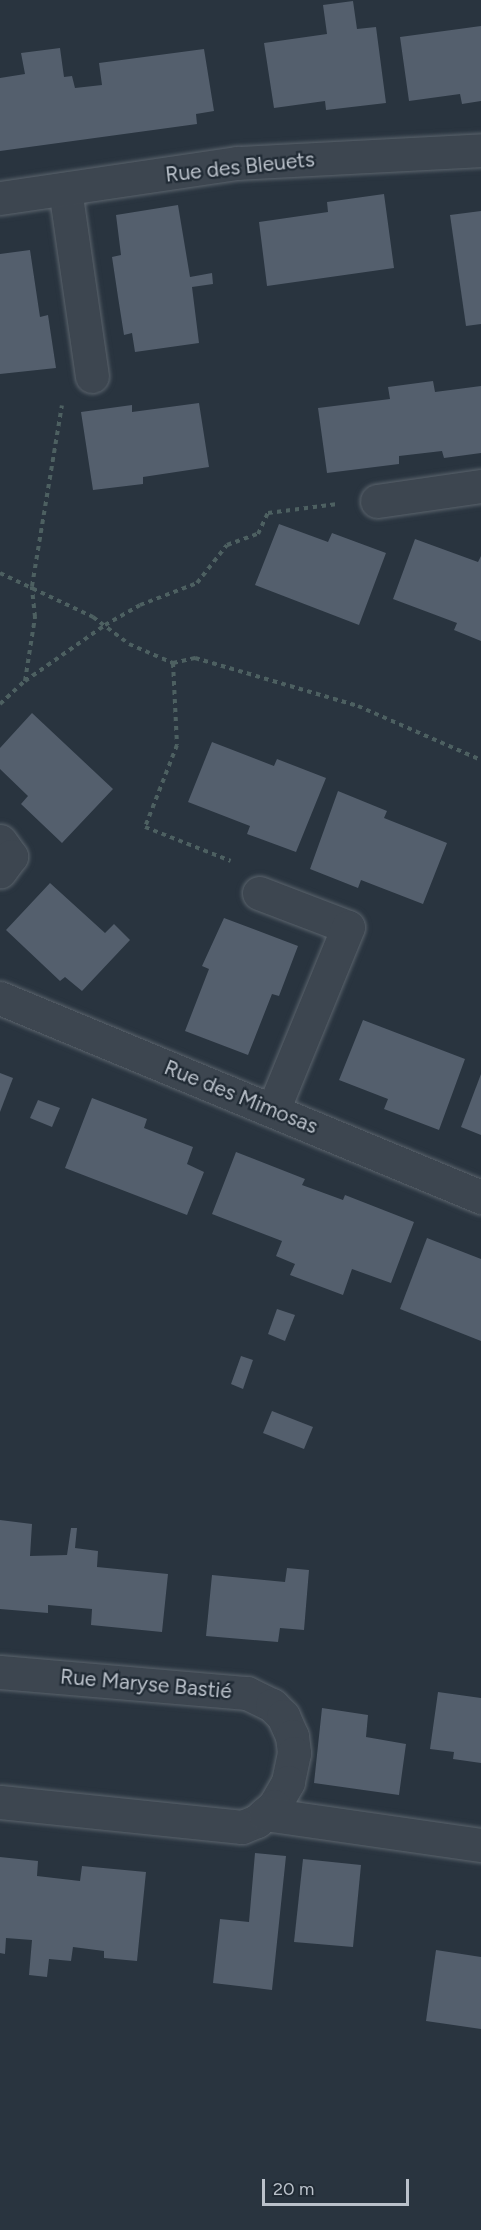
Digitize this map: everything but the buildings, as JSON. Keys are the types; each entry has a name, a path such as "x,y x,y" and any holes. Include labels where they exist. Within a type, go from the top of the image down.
{"street":[{"name":"Rue des Bleuets","path":"0,198 237,164 481,150"},
{"path":"65,189 92,376"},
{"path":"377,501 481,486"},
{"path":"0,841 11,856 0,871"},
{"path":"260,893 348,927 273,1110"},
{"name":"Rue des Mimosas","path":"0,998 481,1197"},
{"name":"Rue Maryse Bastié","path":"0,1672 247,1693 272,1705 292,1736 294,1753 288,1782 265,1814 242,1827 0,1802"},
{"path":"265,1814 481,1845"}],"path":[{"path":"25,681 34,617 32,586 62,400 92,376"},
{"path":"0,704 25,681 105,625 140,605 197,583 226,545 258,534 268,513 377,501"},
{"path":"0,573 32,586 105,625 129,644 173,663 195,658 358,706 481,759"},
{"path":"173,663 177,745 145,827 243,866 260,893"}]}
